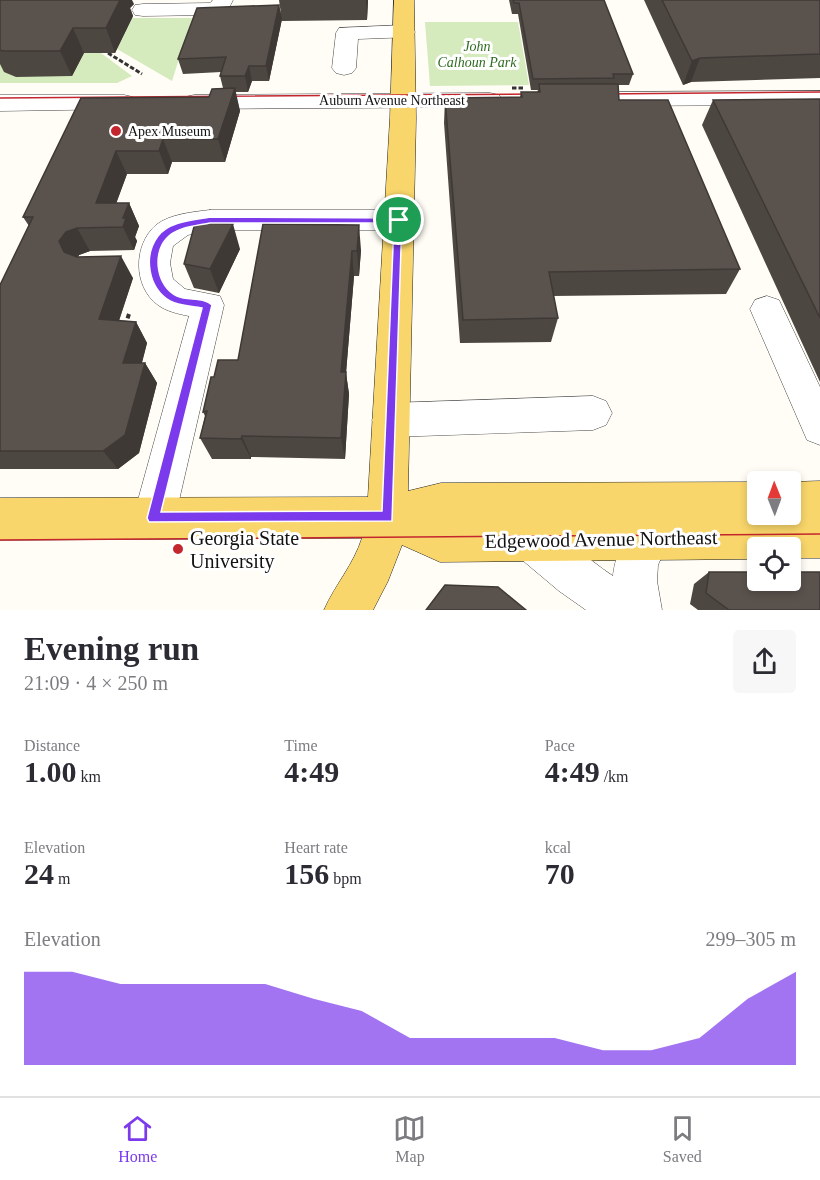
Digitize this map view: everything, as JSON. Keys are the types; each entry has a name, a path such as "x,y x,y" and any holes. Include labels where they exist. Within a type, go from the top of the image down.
{"main road":[{"path":"347,610 370,578 384,537 387,517 403,100 404,0"},
{"path":"801,501 820,501"},
{"name":"Edgewood Avenue Northeast","path":"0,519 387,517 441,503 747,502"},
{"name":"Edgewood Avenue Northeast","path":"387,517 440,541 820,537"}],"street":[{"path":"143,10 212,9 221,6 222,0"},
{"path":"344,68 347,33 404,32"},
{"name":"Auburn Avenue Northeast","path":"0,104 403,100 517,92"},
{"path":"551,99 820,98"},
{"path":"154,518 208,305 174,299 161,288 153,271 138,265 154,255 162,237 181,219 399,220"},
{"path":"767,309 820,428"},
{"path":"391,420 593,413"},
{"path":"639,610 634,571 637,555 649,538"},
{"path":"530,539 574,576 626,610"}],"path":[{"path":"108,53 142,74"},
{"path":"118,331 125,326 129,314"}],"green space":[{"path":"132,18 192,18 172,81 117,49"},
{"name":"John Calhoun Park","path":"425,22 518,22 529,85 430,86"},
{"path":"84,53 101,53 132,76 117,83 0,83 0,54 72,76"}],"building":[{"path":"0,0 120,0 106,28 73,28 60,51 3,51 0,50"},
{"path":"513,0 604,0 633,74 613,74 614,78 533,79 519,3 514,3"},
{"path":"662,0 820,0 820,54 700,58 692,61"},
{"path":"279,5 266,66 249,66 245,76 220,76 226,57 178,59 197,8"},
{"path":"539,84 618,84 619,100 668,100 740,269 549,272 558,318 463,320 445,98 522,97 521,92 540,92"},
{"path":"235,88 218,139 163,139 159,151 116,151 96,203 129,203 123,218 126,218 123,227 77,228 66,232 59,241 64,252 77,257 121,256 99,319 136,322 123,363 145,363 125,435 103,451 0,451 0,285 33,217 23,217 81,98 209,97 212,89"},
{"path":"820,99 820,318 713,100"},
{"path":"195,223 233,224 210,269 184,264"},
{"path":"263,224 359,225 357,251 352,251 341,372 346,372 341,438 242,436 241,439 200,438 207,411 203,412 211,377 214,377 218,360 238,360"},
{"path":"709,572 747,572 747,591 801,591 801,572 820,572 820,610 729,610 706,593"},
{"path":"445,585 498,587 526,610 426,610"}],"tram line":[{"path":"601,94 820,92"},
{"path":"0,98 538,94"},
{"path":"0,540 820,534"}],"place":[{"name":"Apex Museum","path":"116,131"},
{"name":"Georgia State University","path":"178,549"}],"route":[{"path":"210,220 399,220 387,517 154,518 208,305 174,299 161,288 153,271 154,255 162,237 179,226 210,220"}]}
